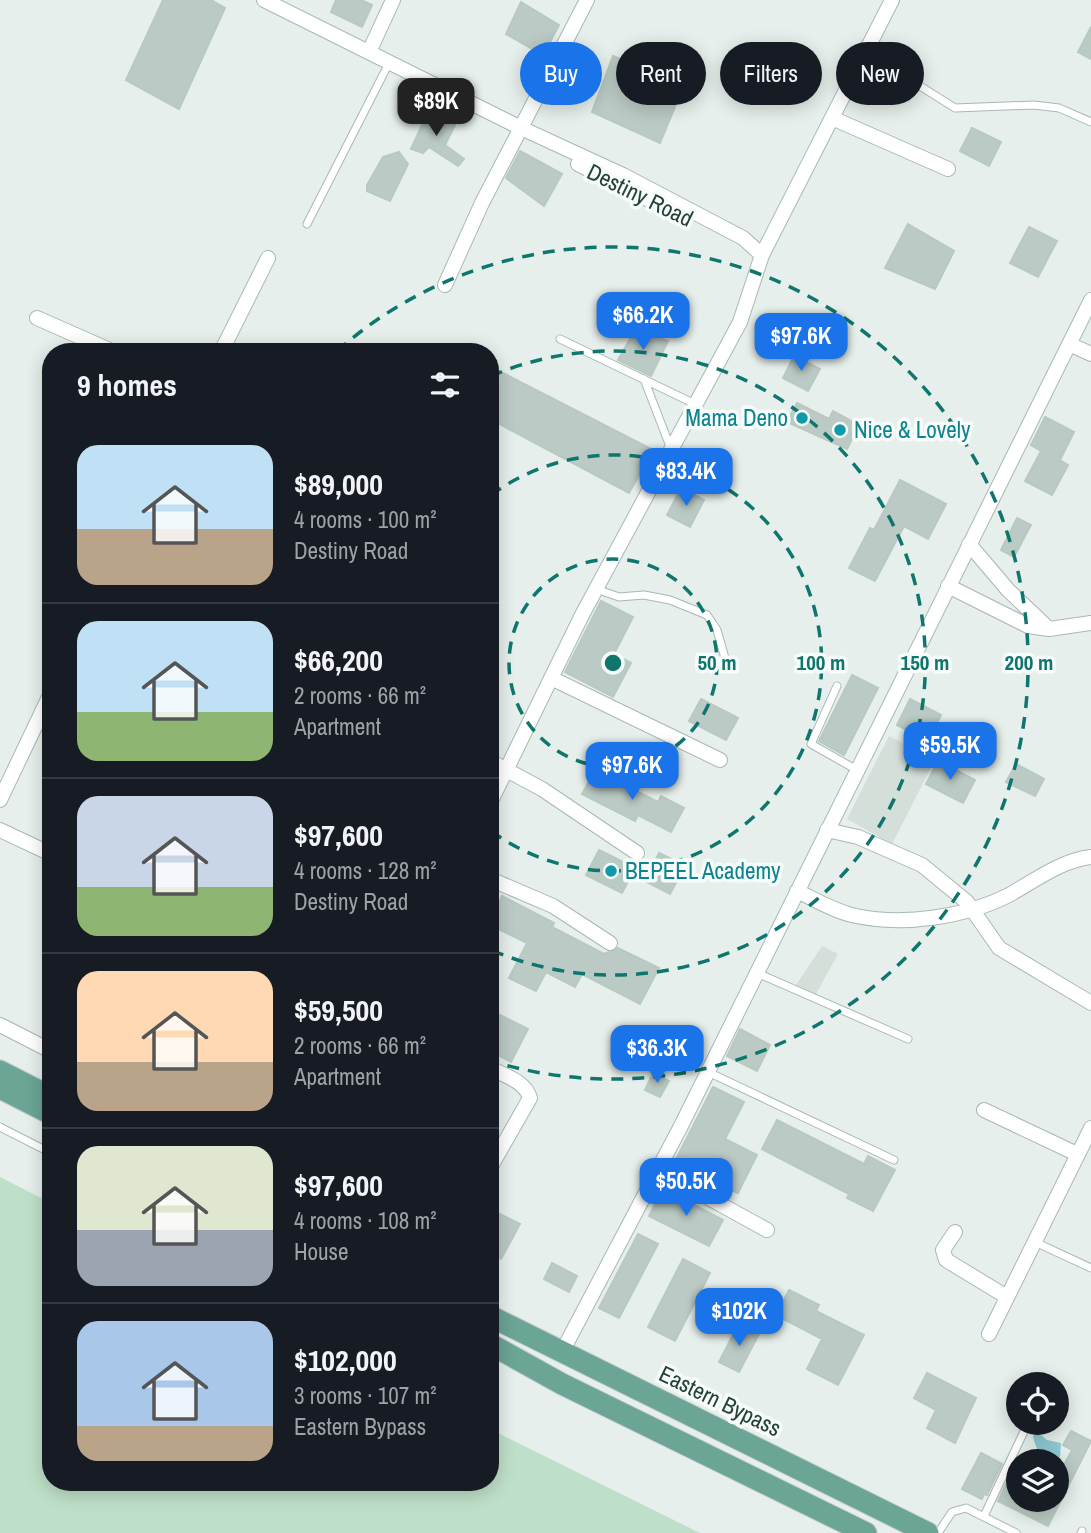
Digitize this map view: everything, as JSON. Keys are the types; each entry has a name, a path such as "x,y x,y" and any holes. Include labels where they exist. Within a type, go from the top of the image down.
{"main road":[{"path":"0,1071 42,1092"},
{"path":"0,1088 42,1109"},
{"name":"Eastern Bypass","path":"499,1320 928,1533"},
{"path":"499,1349 562,1384 866,1533"}],"street":[{"path":"264,0 519,131 623,175 743,237 762,255"},
{"path":"369,52 393,0"},
{"path":"445,285 519,131 587,0"},
{"path":"870,42 892,0"},
{"path":"499,784 596,589 740,322 762,255 838,105"},
{"path":"832,118 947,169"},
{"path":"226,343 268,258"},
{"path":"562,1352 708,1072 1091,300"},
{"path":"37,318 94,343"},
{"path":"1069,344 1091,354"},
{"path":"969,544 1008,590 1049,629"},
{"path":"948,586 1028,626 1049,629 1091,623"},
{"path":"551,678 720,760"},
{"path":"0,800 42,712"},
{"path":"499,766 542,789 637,853"},
{"path":"0,830 42,850"},
{"path":"827,830 858,837 922,865 949,885 972,909 999,948 1091,1003"},
{"path":"797,891 844,913 874,919 913,919 972,909 997,900 1063,864 1091,857"},
{"path":"499,883 553,906 610,943"},
{"path":"0,1026 42,1047"},
{"path":"499,1073 521,1084 527,1089 530,1098 499,1152"},
{"path":"984,1110 1077,1154"},
{"path":"989,1334 1091,1128"},
{"path":"658,1170 767,1230"},
{"path":"955,1232 943,1250 946,1259 1007,1297"}],"lane":[{"path":"307,224 389,63"},
{"path":"924,89 955,108 1034,104 1059,108 1091,122"},
{"path":"560,339 696,404"},
{"path":"644,379 671,450"},
{"path":"596,589 619,597 644,595 670,600 707,615 717,630 725,658"},
{"path":"838,686 811,744 857,770"},
{"path":"757,973 908,1039"},
{"path":"708,1072 894,1160"},
{"path":"0,1127 42,1148"},
{"path":"1034,1241 1091,1268"},
{"path":"984,1516 1022,1435"},
{"path":"938,1533 957,1508 966,1508 1016,1533"}],"shaded area":[{"path":"889,736 935,760 892,844 847,819"},
{"path":"822,946 838,954 816,994 796,985"}],"green space":[{"path":"0,1177 42,1198 42,1491 499,1491 499,1433 700,1533 0,1533"}],"water":[{"path":"1041,1435 1047,1440 1061,1443 1061,1449 1038,1449 1033,1436"}],"building":[{"path":"163,0 211,0 225,8 179,109 126,80"},
{"path":"336,0 361,0 372,5 362,27 331,12"},
{"path":"521,2 559,25 550,42 520,42 506,34"},
{"path":"1091,27 1091,59 1078,52"},
{"path":"613,56 616,57 616,105 676,105 660,143 592,112 595,105 602,105 602,85"},
{"path":"429,110 455,125 445,145 464,159 458,166 429,147 423,153 411,149"},
{"path":"972,128 1001,142 989,166 960,151"},
{"path":"520,151 562,174 544,206 506,178"},
{"path":"399,152 408,164 390,201 367,191 367,185 383,157"},
{"path":"908,224 954,251 935,289 885,268"},
{"path":"1029,227 1057,241 1038,277 1010,263"},
{"path":"635,330 668,341 651,376 618,360"},
{"path":"794,356 820,369 808,391 783,378"},
{"path":"501,372 653,450 629,493 499,424"},
{"path":"797,403 829,419 833,411 859,425 847,449 787,422"},
{"path":"1045,417 1074,432 1060,460 1068,465 1052,495 1025,481 1041,451 1031,445"},
{"path":"900,480 946,504 928,539 904,526 875,581 849,568 870,528 874,530"},
{"path":"681,488 704,500 690,527 667,515"},
{"path":"1017,518 1031,525 1014,557 1001,550"},
{"path":"601,601 633,617 614,654 631,663 613,697 565,672"},
{"path":"852,675 878,688 844,755 819,741"},
{"path":"701,699 738,718 726,740 689,721"},
{"path":"910,699 941,715 928,741 897,725"},
{"path":"938,761 975,780 963,803 926,784"},
{"path":"1016,764 1044,779 1035,796 1006,782"},
{"path":"595,770 658,802 661,796 684,808 671,832 638,815 635,821 582,794"},
{"name":"BEPEEL Academy","path":"599,850 635,868 622,893 586,875"},
{"path":"659,853 685,866 670,894 645,881"},
{"path":"502,896 554,923 552,927 604,954 618,948 659,968 640,1004 582,974 575,987 546,972 536,991 509,978 527,943 499,929 499,903"},
{"path":"499,1014 528,1029 511,1062 499,1056"},
{"path":"740,1029 770,1045 757,1071 727,1056"},
{"path":"653,1073 669,1081 660,1097 645,1090"},
{"path":"713,1087 744,1102 725,1139 757,1155 738,1193 673,1165"},
{"path":"777,1120 864,1164 868,1156 895,1170 873,1211 847,1198 849,1194 762,1149"},
{"path":"663,1189 723,1220 709,1246 649,1216"},
{"path":"499,1214 520,1224 501,1259 499,1258"},
{"path":"638,1234 658,1244 619,1318 599,1308"},
{"path":"683,1259 710,1273 675,1341 648,1327"},
{"path":"552,1263 577,1276 569,1292 544,1279"},
{"path":"789,1290 819,1305 816,1311 864,1335 838,1385 807,1369 822,1339 776,1315"},
{"path":"739,1323 759,1334 739,1372 719,1362"},
{"path":"927,1373 976,1398 955,1443 927,1428 936,1410 914,1398"},
{"path":"1071,1431 1091,1441 1069,1484 1069,1456 1072,1450 1063,1445"},
{"path":"981,1453 1002,1464 987,1495 984,1494 982,1499 962,1489"},
{"path":"1006,1484 1006,1505 998,1501"},
{"path":"1020,1512 1055,1512 1048,1526"}],"place":[{"name":"Mama Deno","path":"802,418"},
{"name":"Nice & Lovely","path":"840,430"},
{"name":"BEPEEL Academy","path":"611,871"}]}
